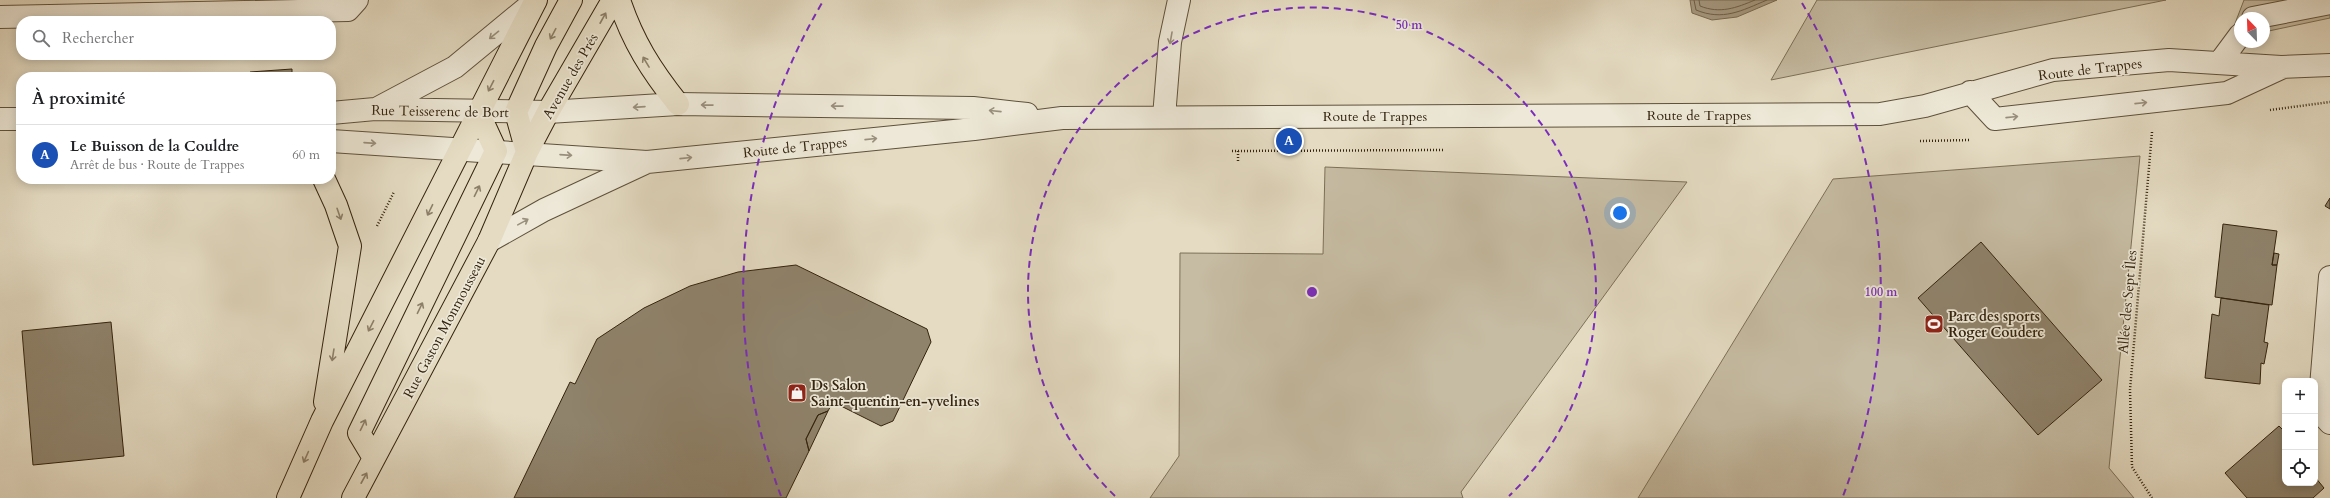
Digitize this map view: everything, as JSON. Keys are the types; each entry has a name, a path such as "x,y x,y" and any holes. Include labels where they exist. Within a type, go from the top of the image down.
{"main road":[{"path":"527,152 516,112 546,46 571,0"},
{"name":"Avenue des Prés","path":"527,152 548,112 613,0"},
{"path":"619,0 635,43 651,70 678,104"},
{"path":"288,498 322,421 535,1"},
{"path":"374,458 359,433 496,151 478,112"},
{"name":"Rue Gaston Monmousseau","path":"353,498 489,241 527,152"},
{"path":"322,421 350,246 336,205 326,184"}],"street":[{"path":"18,16 182,7 348,10 357,0"},
{"path":"1164,117 1170,42 1179,0"},
{"path":"375,109 455,66 535,1"},
{"path":"2270,15 2330,3"},
{"path":"0,17 16,16"},
{"path":"2220,62 2234,43"},
{"name":"Route de Trappes","path":"527,152 647,162 974,129 1062,118 1880,114 1925,106 2052,70 2169,60 2282,67 2330,65"},
{"path":"1970,92 1995,119 2227,93 2282,67"},
{"name":"Route de Trappes","path":"548,112 678,104 973,108 1062,118"},
{"name":"Rue Teisserenc de Bort","path":"336,113 375,109 478,112 548,112"},
{"path":"0,119 16,119"},
{"path":"336,141 459,150 527,152"},
{"path":"489,241 544,210 647,162"},
{"path":"2330,277 2319,411 2330,423"}],"path":[{"name":"Allée des Sept Îles","path":"2152,498 2132,468 2130,390 2155,102"},
{"path":"1238,151 1238,163"},
{"path":"375,230 394,192"}],"shaded area":[{"path":"1817,0 2166,0 1771,80"},
{"path":"2244,0 2330,0 2330,18 2270,31 2270,12 2239,12"},
{"path":"2234,26 2234,38 2229,39"},
{"name":"Parc des sports Roger Couderc","path":"2140,156 2109,468 2134,498 1638,498 1833,179"},
{"path":"1325,167 1687,182 1461,492 1463,498 1150,498 1179,456 1180,253 1323,254"}],"water":[{"path":"1690,0 1777,0 1737,17 1712,20 1692,13"}],"building":[{"path":"292,69 292,72 250,72"},
{"path":"2330,198 2330,209 2325,206"},
{"path":"2223,224 2277,231 2272,265 2277,265 2272,305 2215,297"},
{"path":"1981,242 2102,380 2038,435 1918,298"},
{"path":"2274,253 2279,254 2277,265 2272,265"},
{"path":"796,265 927,329 931,342 893,421 881,426 833,402 828,411 818,415 806,439 809,451 786,498 514,498 570,382 575,384 597,339 644,308 690,286 738,272"},
{"path":"2221,298 2269,305 2264,342 2268,343 2264,364 2261,363 2260,384 2205,378 2212,314 2219,316"},
{"path":"111,322 124,456 33,465 22,331"},
{"path":"828,411 809,451 806,439 818,415"},
{"path":"2279,426 2282,429 2282,486 2318,486 2318,481 2324,488 2313,498 2247,498 2225,473"}],"place":[{"name":"Le Buisson de la Couldre","path":"1289,141"},
{"name":"Parc des sports Roger Couderc","path":"1934,324"},
{"name":"Ds Salon Saint-quentin-en-yvelines","path":"797,393"}]}
